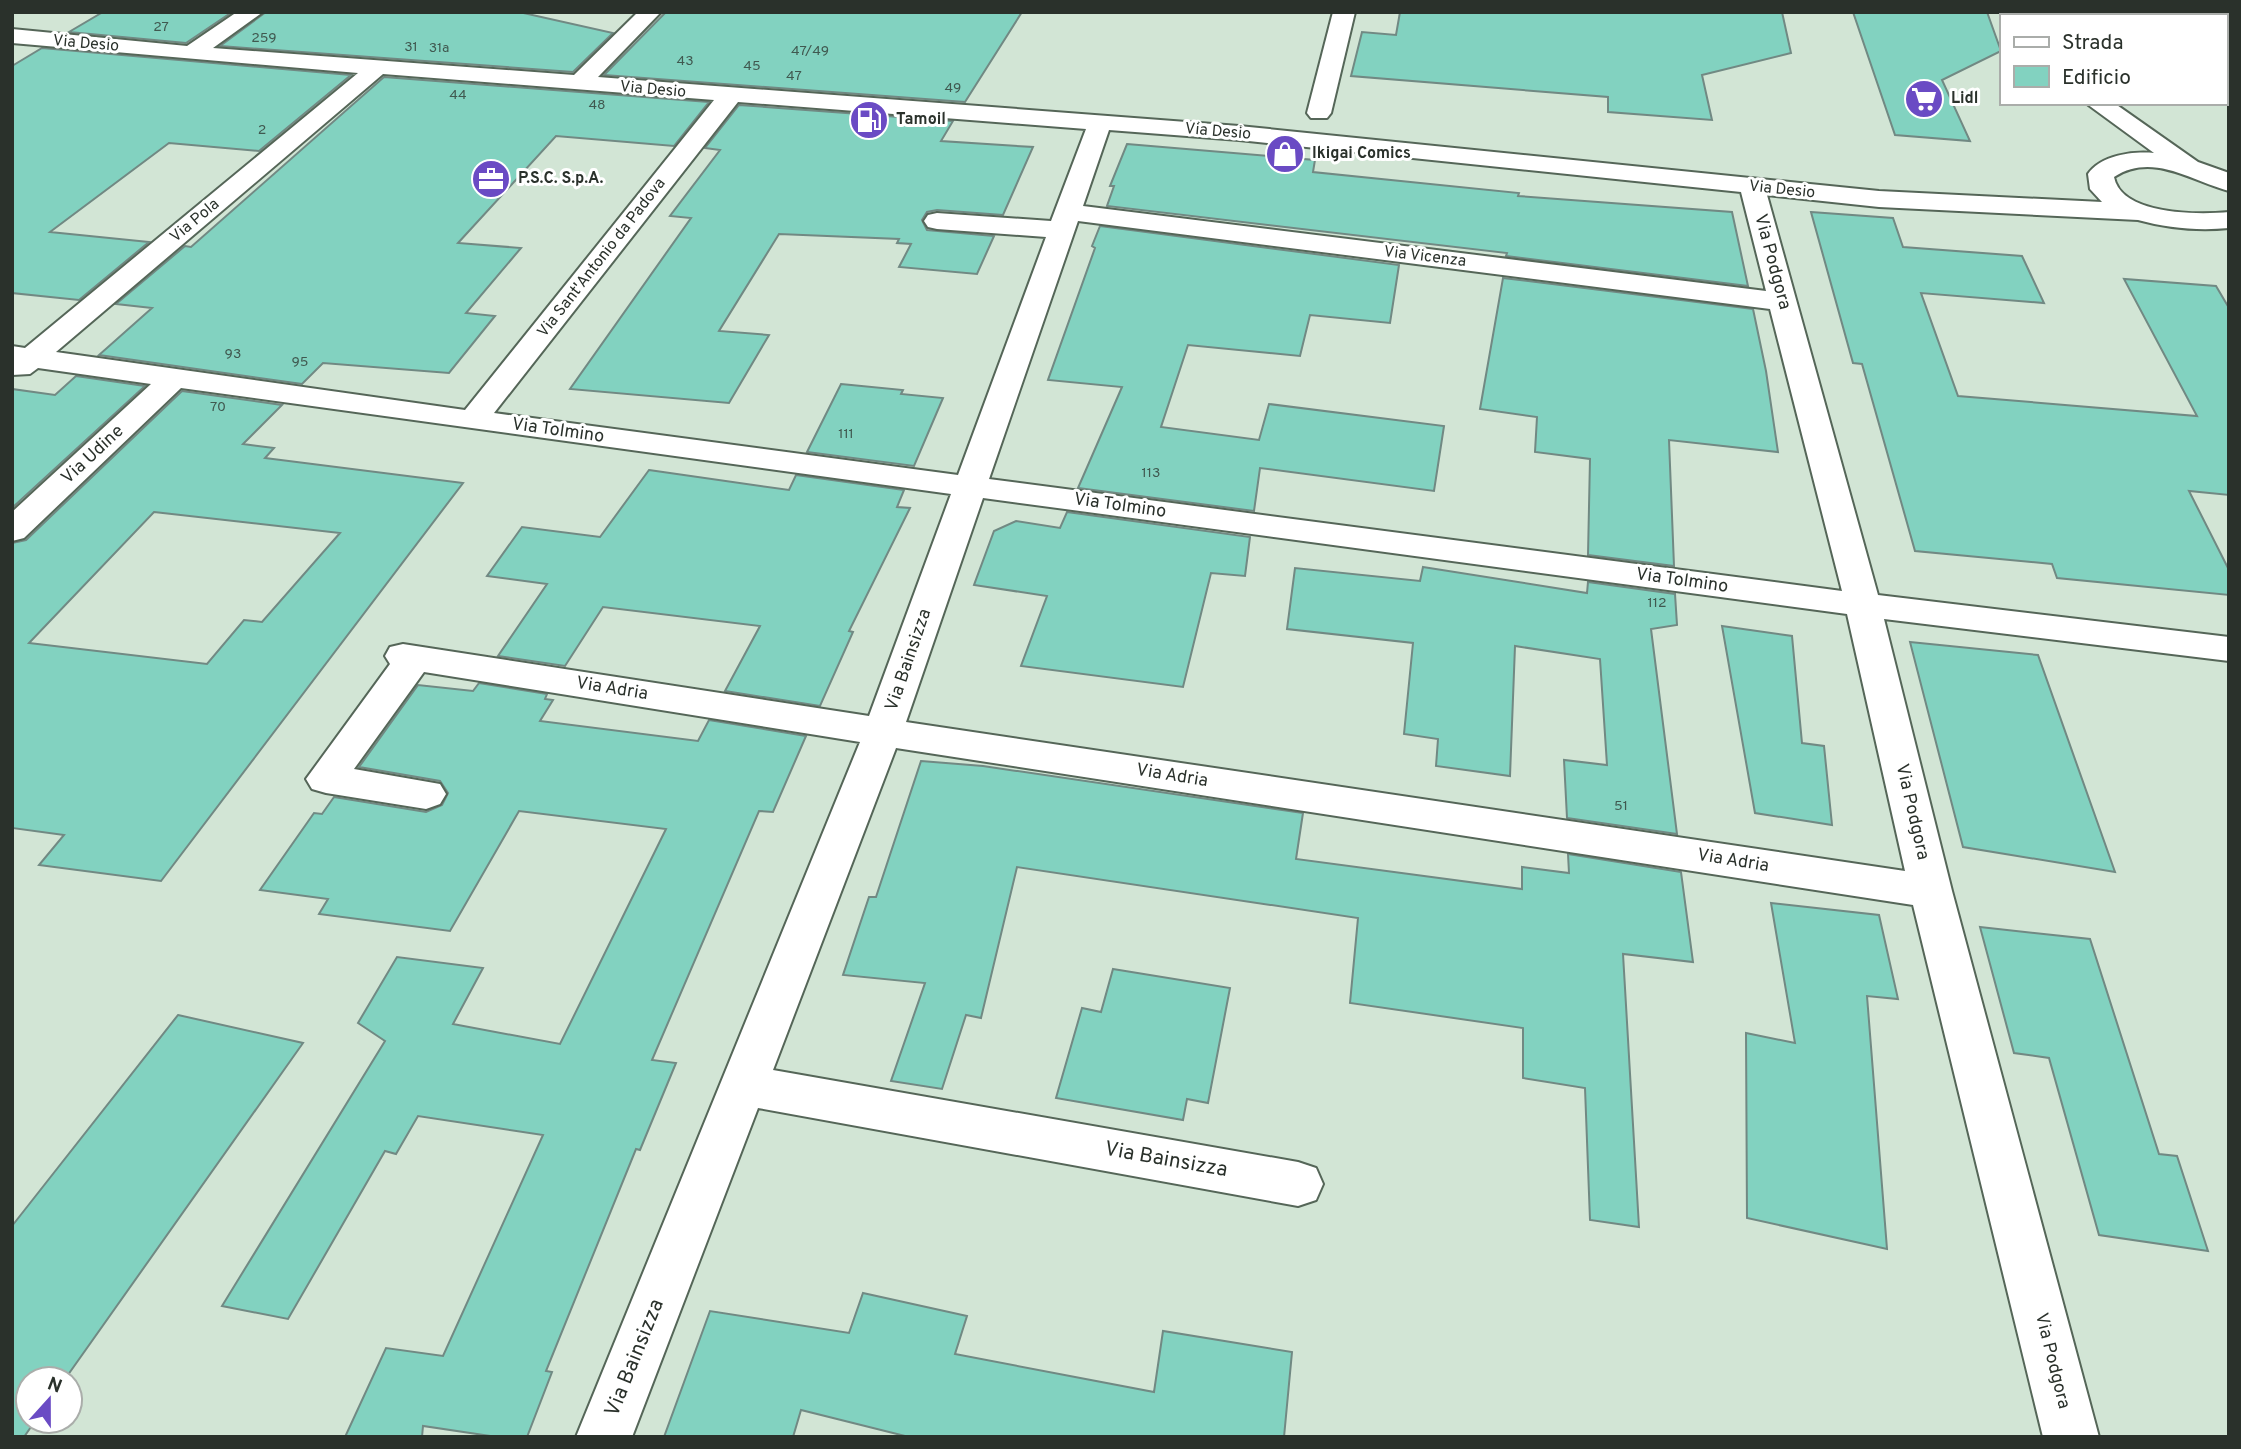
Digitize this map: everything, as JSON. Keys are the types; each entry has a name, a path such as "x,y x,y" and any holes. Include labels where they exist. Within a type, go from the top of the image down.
{"street":[{"path":"191,53 252,12"},
{"name":"Via Desio","path":"578,84 650,12"},
{"path":"1319,113 1345,12"},
{"name":"Via Desio","path":"19,42 1100,122 1312,140 1879,199 2142,212"},
{"name":"Via Pola","path":"19,362 377,68"},
{"name":"Via Sant'Antonio da Padova","path":"473,420 730,96"},
{"path":"2099,105 2106,159 2106,192 2121,203 2142,212 2188,222 2228,221"},
{"path":"2100,105 2195,169 2229,183"},
{"name":"Via Bainsizza","path":"604,1437 883,732 1100,122"},
{"name":"Via Desio","path":"1983,205 2106,159 2145,161 2195,169"},
{"name":"Via Podgora","path":"1752,187 1863,605 1931,891 2071,1437"},
{"path":"937,221 1064,221"},
{"name":"Via Vicenza","path":"1064,221 1783,302"},
{"name":"Via Tolmino","path":"19,362 173,379 1863,605 2229,649"},
{"name":"Via Udine","path":"12,531 173,379"},
{"name":"Via Adria","path":"426,794 326,779 409,657 883,732 1931,891"},
{"name":"Via Bainsizza","path":"744,1084 1298,1184"}],"building":[{"path":"103,12 232,12 186,43 69,32"},
{"path":"266,12 519,12 613,33 573,72 220,46"},
{"path":"666,12 1022,12 965,102 604,75"},
{"path":"1400,12 1782,12 1791,53 1702,75 1712,120 1608,112 1608,97 1351,76 1362,32 1396,35"},
{"path":"1853,12 1987,12 2000,51 1942,80 1970,141 1895,135"},
{"path":"42,48 351,75 259,151 169,143 50,232 149,242 79,300 12,293 12,66"},
{"path":"384,77 709,102 674,146 556,136 458,243 521,248 466,313 495,316 449,373 323,363 302,384 99,355 152,308 116,304 185,246 191,247"},
{"path":"739,105 953,121 941,141 1033,147 1003,215 937,210 927,212 922,220 927,230 994,236 977,274 899,267 911,244 897,243 899,239 779,234 719,331 769,335 729,403 570,389 691,218 670,216 720,150 705,148"},
{"path":"1127,144 1315,160 1313,172 1519,193 1518,196 1732,212 1748,286 1506,256 1507,253 1107,206 1114,186 1110,186"},
{"path":"1811,212 1893,218 1903,247 2022,256 2044,303 1921,293 1958,396 2197,416 2124,279 2216,286 2229,308 2229,495 2189,491 2229,570 2229,595 2057,578 2052,564 1915,551 1862,364 1853,363"},
{"path":"1100,226 1399,265 1390,323 1310,315 1300,356 1188,345 1161,427 1259,440 1269,404 1444,426 1434,491 1260,468 1254,511 1078,488 1122,387 1048,380 1095,248 1092,246"},
{"path":"1503,278 1753,309 1766,371 1778,452 1669,440 1674,566 1588,555 1590,459 1535,452 1537,417 1480,409"},
{"path":"76,376 145,386 12,508 12,389 55,395"},
{"path":"841,384 903,390 901,394 943,398 914,466 807,452"},
{"path":"182,391 282,405 243,444 274,448 265,458 463,483 161,881 39,865 64,835 12,828 12,543 26,540","holes":["154,512 340,533 262,622 244,620 207,664 29,643"]},
{"path":"649,470 789,490 796,475 904,490 897,507 910,508 849,631 853,632 820,706 725,691 760,626 603,607 565,666 498,656 547,584 487,576 522,527 600,537"},
{"path":"1067,512 1250,537 1245,576 1211,573 1183,687 1021,666 1047,596 974,585 994,531 1016,521 1060,528"},
{"path":"1423,567 1587,593 1588,582 1675,594 1677,625 1651,629 1677,834 1567,818 1564,760 1607,765 1600,659 1515,646 1510,776 1436,766 1438,739 1404,734 1413,643 1287,629 1295,568 1420,581"},
{"path":"1722,626 1792,636 1802,743 1824,746 1832,825 1755,813"},
{"path":"1910,642 2038,655 2115,872 1963,847"},
{"path":"479,683 547,694 545,699 553,700 540,721 698,741 709,720 806,736 773,812 759,811 652,1060 676,1063 640,1150 636,1149 546,1371 552,1372 527,1437 497,1437 423,1426 422,1437 345,1437 386,1348 443,1356 543,1135 418,1116 396,1154 385,1151 288,1319 222,1306 385,1041 358,1023 397,957 483,968 453,1024 560,1044 666,829 519,811 450,931 319,914 328,899 260,890 314,813 322,814 334,797 426,812 442,805 448,793 440,781 359,767 418,685 473,691"},
{"path":"921,761 983,766 1303,813 1296,859 1522,889 1522,867 1569,873 1568,854 1681,872 1693,962 1623,954 1639,1227 1590,1220 1585,1088 1523,1078 1523,1028 1350,1003 1358,918 1017,867 981,1018 966,1015 942,1089 891,1081 925,983 843,975 869,897 876,897"},
{"path":"1771,903 1879,915 1898,999 1867,996 1887,1249 1747,1218 1746,1033 1795,1043"},
{"path":"1980,927 2090,939 2159,1154 2177,1156 2208,1251 2099,1235 2049,1058 2014,1053"},
{"path":"1113,969 1230,988 1208,1103 1187,1099 1183,1120 1056,1098 1082,1008 1101,1012"},
{"path":"178,1015 303,1043 75,1365 14,1365 14,1435 25,1435 24,1437 12,1437 12,1226"},
{"path":"863,1293 967,1316 955,1354 1154,1392 1163,1331 1292,1352 1284,1437 909,1437 801,1410 793,1437 664,1437 710,1311 849,1333"}],"place":[{"name":"Lidl","path":"1924,99"},
{"name":"Tamoil","path":"869,120"},
{"name":"Ikigai Comics","path":"1285,154"},
{"name":"P.S.C. S.p.A.","path":"491,179"}]}
